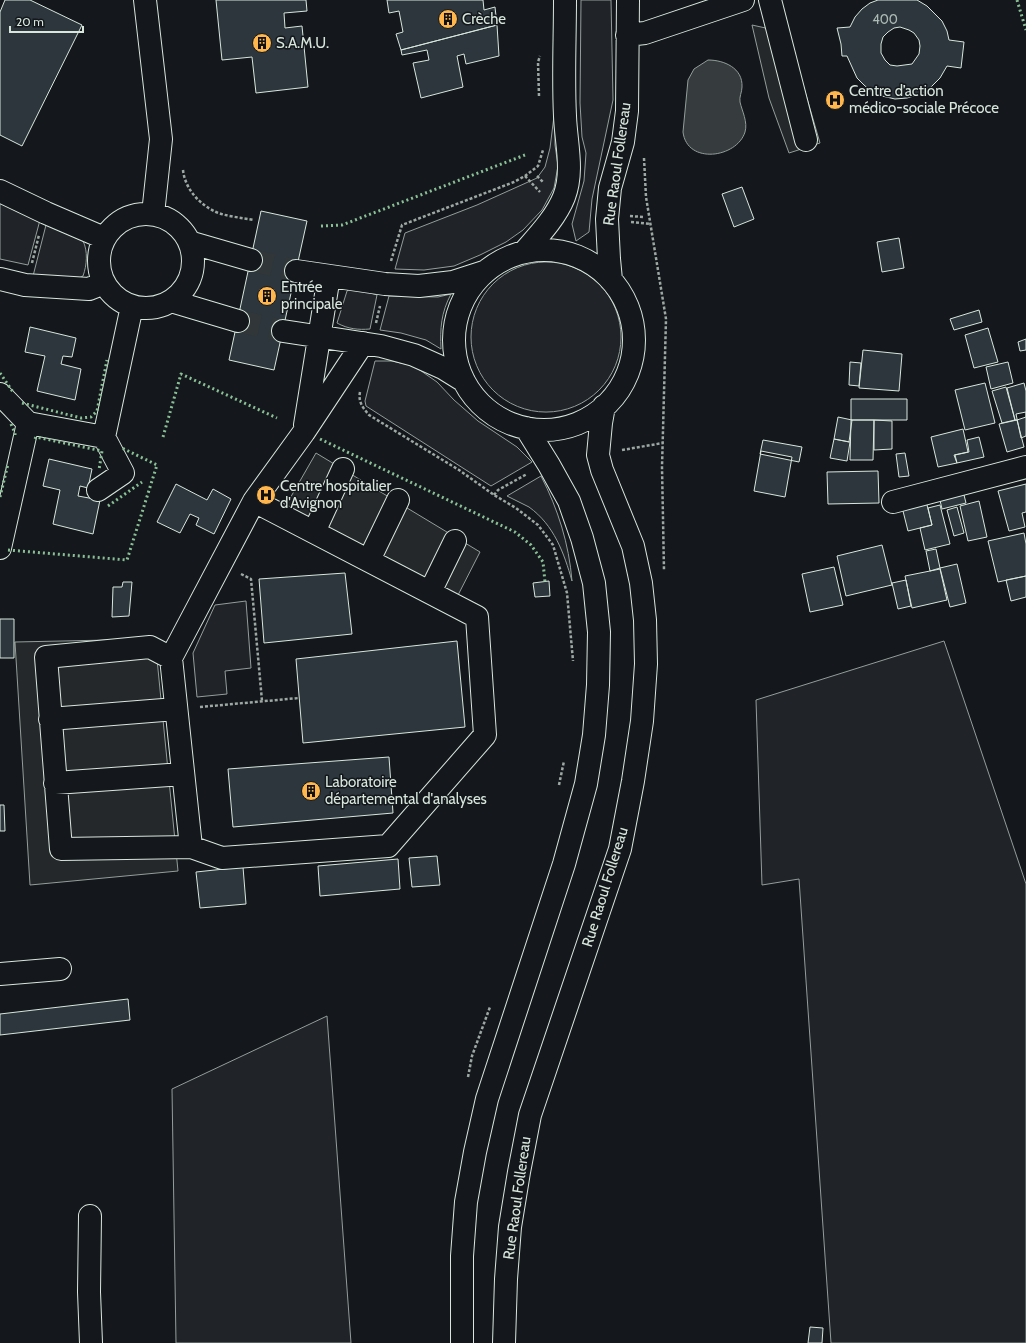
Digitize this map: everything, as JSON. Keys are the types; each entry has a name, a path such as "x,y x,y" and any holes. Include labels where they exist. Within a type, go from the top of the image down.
{"street":[{"path":"145,0 161,139 153,214"},
{"path":"525,251 550,221 560,204 564,196 569,176 565,110 566,0"},
{"name":"Rue Raoul Follereau","path":"612,280 607,233 608,210 610,188 623,142 627,110 628,0"},
{"path":"627,35 645,33 743,0"},
{"path":"770,0 806,140"},
{"path":"0,191 104,238"},
{"path":"153,214 168,219 180,228 189,242 193,258 191,275 183,290 171,301 159,307 145,308 132,306 116,298 104,284 99,269 99,253 104,238 116,224 134,215 153,214"},
{"path":"189,242 251,260"},
{"path":"549,249 572,254 594,265 612,280 623,298 631,317 633,337 632,358 625,378 614,395 604,406 583,421 565,427 546,430 526,428 507,422 490,412 475,398 464,381 456,359 454,335 458,311 468,290 484,272 503,259 525,251 549,249"},
{"path":"296,271 329,276 388,274 419,286 453,282 484,272"},
{"path":"304,432 329,276"},
{"path":"0,278 25,285 89,289 104,284"},
{"path":"171,301 238,321"},
{"path":"98,490 123,472 104,437 132,306"},
{"path":"283,331 381,346 414,355 443,368 464,381"},
{"path":"191,847 171,658 254,501 367,344"},
{"path":"0,394 28,424 104,437"},
{"name":"Rue Raoul Follereau","path":"504,1343 510,1227 518,1172 530,1115 620,849 633,781 642,721 646,664 645,620 641,583 632,546 602,470 598,455 604,406"},
{"path":"0,548 28,424"},
{"path":"462,1343 462,1256 466,1202 475,1152 488,1099 564,864 584,792 594,735 598,685 598,632 594,583 582,538 569,501 526,428"},
{"path":"893,502 1026,467"},
{"path":"314,532 343,469"},
{"path":"369,560 398,500"},
{"path":"171,658 150,647 46,657 60,849 191,847 222,858 388,846 485,735 477,617 254,501"},
{"path":"430,592 455,541"},
{"path":"50,719 176,709"},
{"path":"55,783 183,774"},
{"path":"0,974 60,969"},
{"path":"90,1216 89,1292 92,1343"}],"path":[{"path":"539,101 538,62 540,55"},
{"path":"367,344 402,225 514,182 538,166 544,148"},
{"path":"617,451 663,443 666,319 646,197 644,161"},
{"path":"182,165 184,181 194,196 214,212 254,220"},
{"path":"525,176 541,192"},
{"path":"25,285 46,213"},
{"path":"627,222 651,224"},
{"path":"361,389 360,396 362,407 369,415 459,470 494,495 516,508 538,525 553,545 568,593 573,662"},
{"path":"494,495 498,490 530,472"},
{"path":"221,563 251,579 262,701"},
{"path":"176,709 299,698"},
{"path":"558,790 564,759"},
{"path":"467,1078 472,1056 492,1002"}],"shaded area":[{"path":"581,0 611,0 613,100 592,199 589,232 576,241 572,224 584,181 586,153 582,137 580,103"},
{"path":"752,25 788,33 820,143 789,153 769,98"},
{"path":"708,60 714,60 731,66 739,75 742,87 740,102 746,124 745,132 740,141 732,148 723,152 712,154 693,150 686,143 683,132 688,80 694,69"},
{"path":"555,108 555,145 558,166 554,188 542,210 523,230 506,242 454,266 424,270 395,269 405,233 477,205 537,178 545,167 550,148"},
{"path":"0,201 40,220 28,265 0,259"},
{"path":"46,225 83,241 86,249 86,258 83,276 77,279 32,280"},
{"path":"553,262 568,265 588,274 604,289 609,295 618,315 621,337 618,359 609,379 594,395 588,400 568,409 553,412 539,412 524,409 504,400 483,379 472,352 471,330 474,315 483,295 504,274 531,263"},
{"path":"352,287 377,295 370,329 353,329 337,323 347,291"},
{"path":"451,294 445,308 442,321 441,349 426,340 401,333 380,330 389,296 438,297"},
{"path":"375,361 392,361 414,366 437,382 454,400 478,421 517,447 532,462 491,486 366,406 365,401"},
{"path":"316,453 480,552 455,601 285,507"},
{"path":"541,476 553,501 562,527 571,567 572,581 557,540 545,522 529,507 507,496"},
{"path":"246,601 251,668 225,671 227,694 197,697 193,653 215,605"},
{"path":"155,639 178,871 30,885 15,642"},
{"path":"944,641 1026,884 1026,1343 831,1343 799,879 762,885 756,700"},
{"path":"327,1016 351,1343 176,1343 172,1089"}],"building":[{"path":"5,0 30,0 82,25 22,146 0,135 0,12"},
{"name":"S.A.M.U.","path":"216,0 306,0 307,11 284,13 285,28 302,26 308,87 256,93 252,57 222,60"},
{"name":"Crèche","path":"387,0 483,0 484,10 495,7 497,25 401,50 396,34 403,32 399,11 389,13"},
{"path":"878,0 917,0 927,6 942,21 947,31 949,40 964,42 961,68 947,66 940,78 931,87 921,94 907,98 895,99 872,92 857,78 847,56 842,56 837,28 850,27 855,17 870,3","holes":["900,27 914,33 919,40 919,54 912,64 897,66 890,65 881,53 883,37 894,28"]},
{"path":"497,25 499,56 466,64 464,54 457,56 463,87 421,98 413,63 429,60 427,50 402,55 401,50"},
{"path":"742,187 754,219 734,227 722,194"},
{"name":"Entrée principale","path":"261,211 307,221 274,370 229,360"},
{"path":"899,238 904,268 882,272 877,242"},
{"path":"979,310 982,322 954,330 950,319"},
{"path":"30,327 76,338 72,357 63,356 61,364 81,369 75,400 37,391 45,356 25,352"},
{"path":"988,328 998,362 974,368 965,335"},
{"path":"1026,339 1026,350 1020,351 1018,342"},
{"path":"863,350 902,354 899,391 859,388"},
{"path":"850,362 861,363 859,386 849,385"},
{"path":"1008,362 1013,383 991,389 986,367"},
{"path":"985,383 995,423 965,430 955,390"},
{"path":"1024,383 1026,391 1026,417 1015,420 1007,388"},
{"path":"1006,387 1015,420 1002,423 992,391"},
{"path":"851,399 907,399 907,420 851,420"},
{"path":"1026,412 1026,436 1021,438 1016,414"},
{"path":"838,417 852,420 849,442 834,439"},
{"path":"851,420 874,420 873,460 850,460"},
{"path":"874,420 892,421 892,449 874,450"},
{"path":"1017,420 1024,447 1007,452 999,424"},
{"path":"963,429 968,452 954,455 957,463 938,467 931,437"},
{"path":"979,437 984,457 957,463 955,455 969,452 967,440"},
{"path":"834,439 850,442 847,461 830,458"},
{"path":"763,440 802,447 799,462 760,454"},
{"path":"761,451 792,457 785,497 754,491"},
{"path":"905,453 909,476 899,477 896,454"},
{"path":"49,459 92,469 88,488 80,486 78,496 100,500 93,534 53,524 60,490 43,486"},
{"path":"878,471 879,503 828,504 827,472"},
{"path":"176,484 207,500 213,489 231,499 214,534 196,525 199,518 190,514 180,533 157,522"},
{"path":"1026,484 1026,512 1022,513 1025,527 1009,531 998,491"},
{"path":"963,491 966,503 942,509 939,496"},
{"path":"926,501 932,525 908,531 902,507"},
{"path":"979,501 987,537 968,541 960,506"},
{"path":"940,505 950,544 925,550 920,528 932,525 928,508"},
{"path":"957,507 964,533 954,536 947,510"},
{"path":"1024,533 1026,544 1026,576 998,582 988,541"},
{"path":"882,545 892,585 846,596 837,556"},
{"path":"936,549 940,568 930,571 926,551"},
{"path":"957,564 966,603 950,607 940,568"},
{"path":"834,567 843,605 810,612 802,574"},
{"path":"940,569 947,600 912,608 905,576"},
{"path":"345,573 352,634 264,643 259,579"},
{"path":"1026,576 1026,597 1011,601 1006,580"},
{"path":"906,580 911,606 898,609 892,583"},
{"path":"549,581 550,596 535,597 533,583"},
{"path":"123,582 132,582 129,616 112,617 113,587 122,587"},
{"path":"0,619 14,619 14,658 0,658"},
{"path":"457,641 465,727 303,743 296,659"},
{"name":"Laboratoire départemental d'analyses","path":"389,757 393,813 233,827 228,769"},
{"path":"0,805 4,805 5,831 0,831"},
{"path":"437,856 440,885 412,887 409,858"},
{"path":"398,859 400,889 320,896 318,866"},
{"path":"243,867 246,904 200,908 196,872"},
{"path":"128,999 130,1020 0,1035 0,1014"},
{"path":"810,1327 823,1328 822,1343 808,1343"}],"tunnel":[{"path":"251,260 296,271"},
{"path":"238,321 283,331"}],"hedge":[{"path":"1017,0 1026,30"},
{"path":"321,226 342,225 525,155"},
{"path":"22,403 81,418 91,417 97,411 107,360"},
{"path":"0,373 13,392"},
{"path":"163,437 181,374 277,418"},
{"path":"11,424 15,435"},
{"path":"35,439 36,437 102,451 99,470"},
{"path":"320,439 515,532 531,545 543,562 545,582"},
{"path":"8,550 127,560 157,465 122,448"},
{"path":"0,497 8,464"},
{"path":"108,506 142,482"}],"place":[{"name":"Crèche","path":"448,19"},
{"name":"S.A.M.U.","path":"262,43"},
{"name":"Centre d’action médico-sociale Précoce","path":"835,100"},
{"name":"Entrée principale","path":"267,296"},
{"name":"Centre hospitalier d'Avignon","path":"266,495"},
{"name":"Laboratoire départemental d'analyses","path":"311,791"}]}
